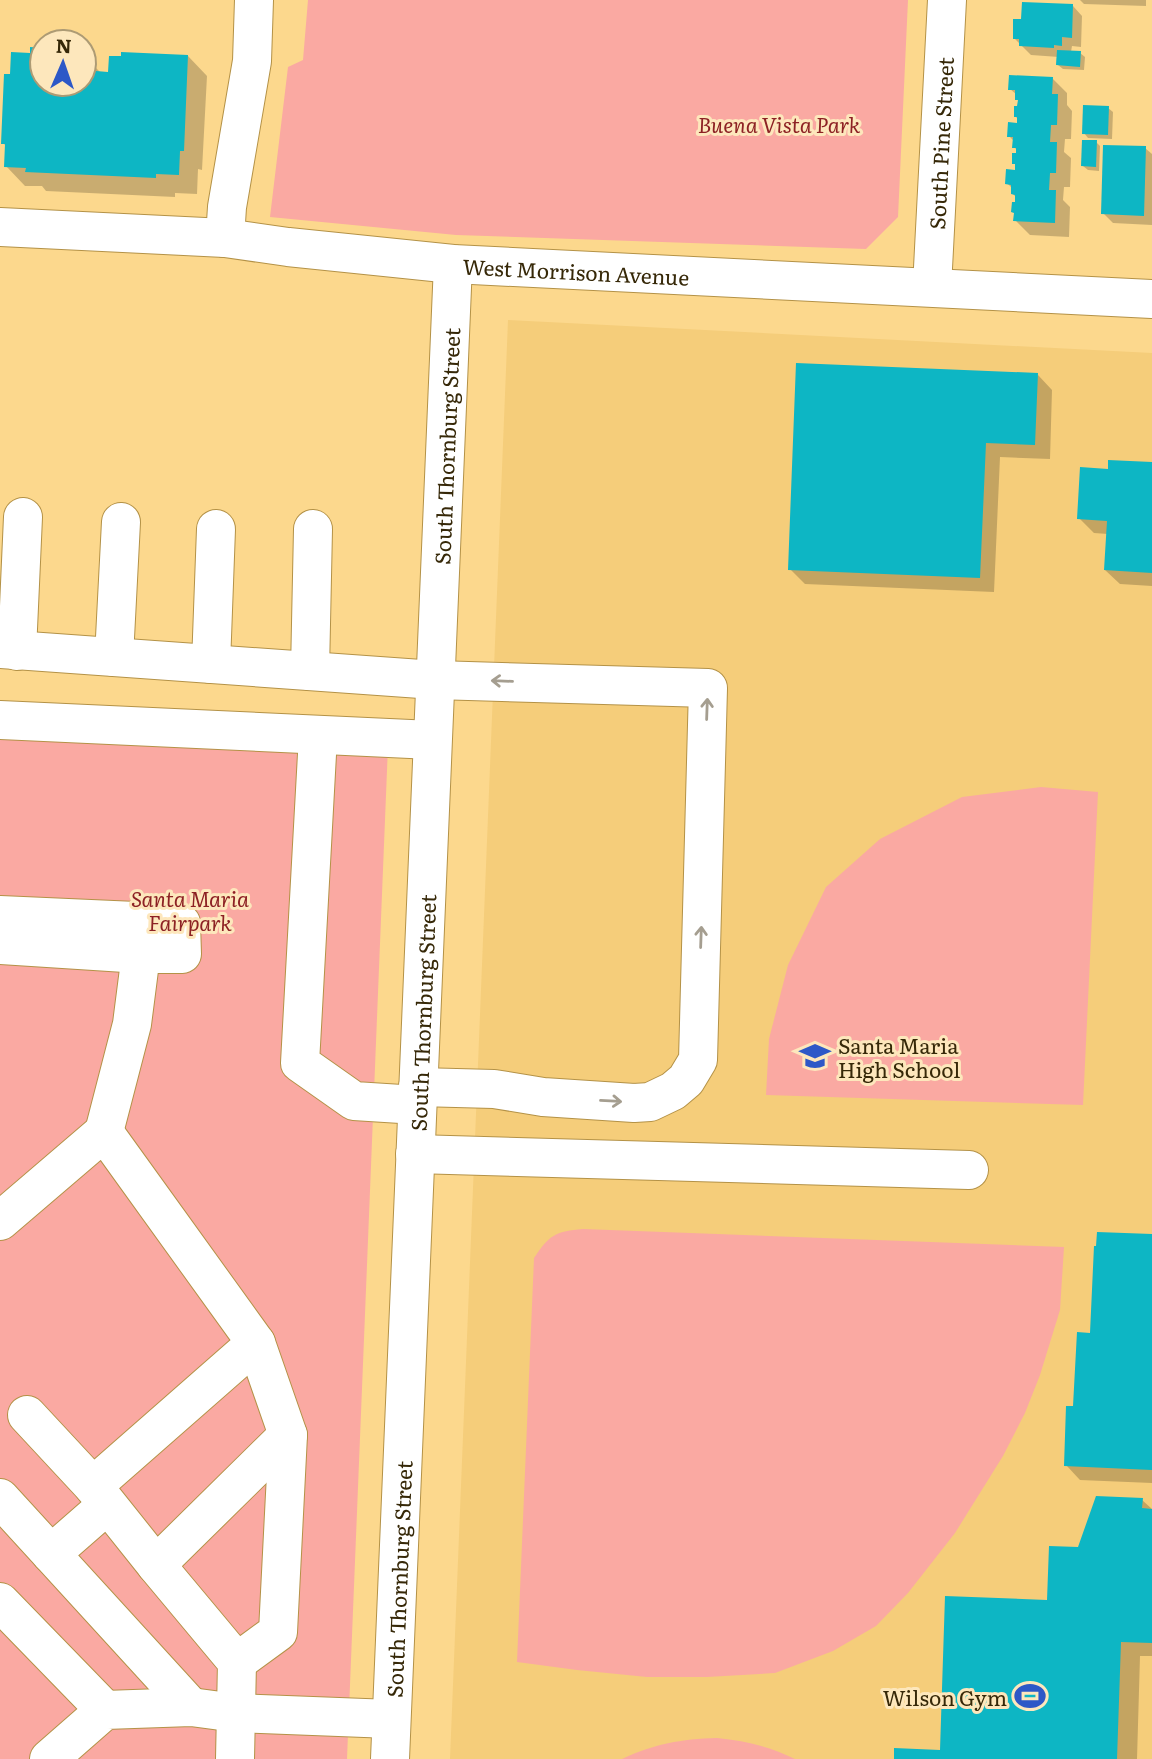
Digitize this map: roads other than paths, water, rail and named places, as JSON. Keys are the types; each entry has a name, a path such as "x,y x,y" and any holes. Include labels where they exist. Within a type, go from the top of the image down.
{"street":[{"path":"225,238 227,207 251,61 254,0"},
{"name":"South Pine Street","path":"932,287 947,0"},
{"name":"West Morrison Avenue","path":"0,227 225,238 453,264 1152,299"},
{"name":"South Thornburg Street","path":"390,1759 453,264"},
{"path":"23,517 9,650 435,680 708,688 698,1060 686,1080 650,1102 543,1097 494,1089 354,1101 300,1063 318,736"},
{"path":"114,657 121,522"},
{"path":"211,664 216,529"},
{"path":"310,671 313,529"},
{"path":"0,720 432,740"},
{"path":"0,915 181,923 182,954 0,945"},
{"path":"0,1221 104,1132 132,1024 141,954"},
{"path":"541,1158 543,1097"},
{"path":"104,1132 256,1343 288,1435 278,1632 237,1662"},
{"path":"415,1154 969,1170"},
{"path":"51,1555 100,1496 256,1343"},
{"path":"27,1415 100,1496 237,1662 235,1759"},
{"path":"156,1565 288,1435"},
{"path":"0,1498 191,1707"},
{"path":"0,1602 105,1710"},
{"path":"50,1759 105,1710 191,1707 236,1713 391,1719"}],"place":[{"name":"Santa Maria High School","path":"815,1056"},
{"name":"Wilson Gym","path":"1030,1696"}],"park label":[{"name":"Buena Vista Park","path":"779,123"},
{"name":"Santa Maria Fairpark","path":"190,909"}]}
